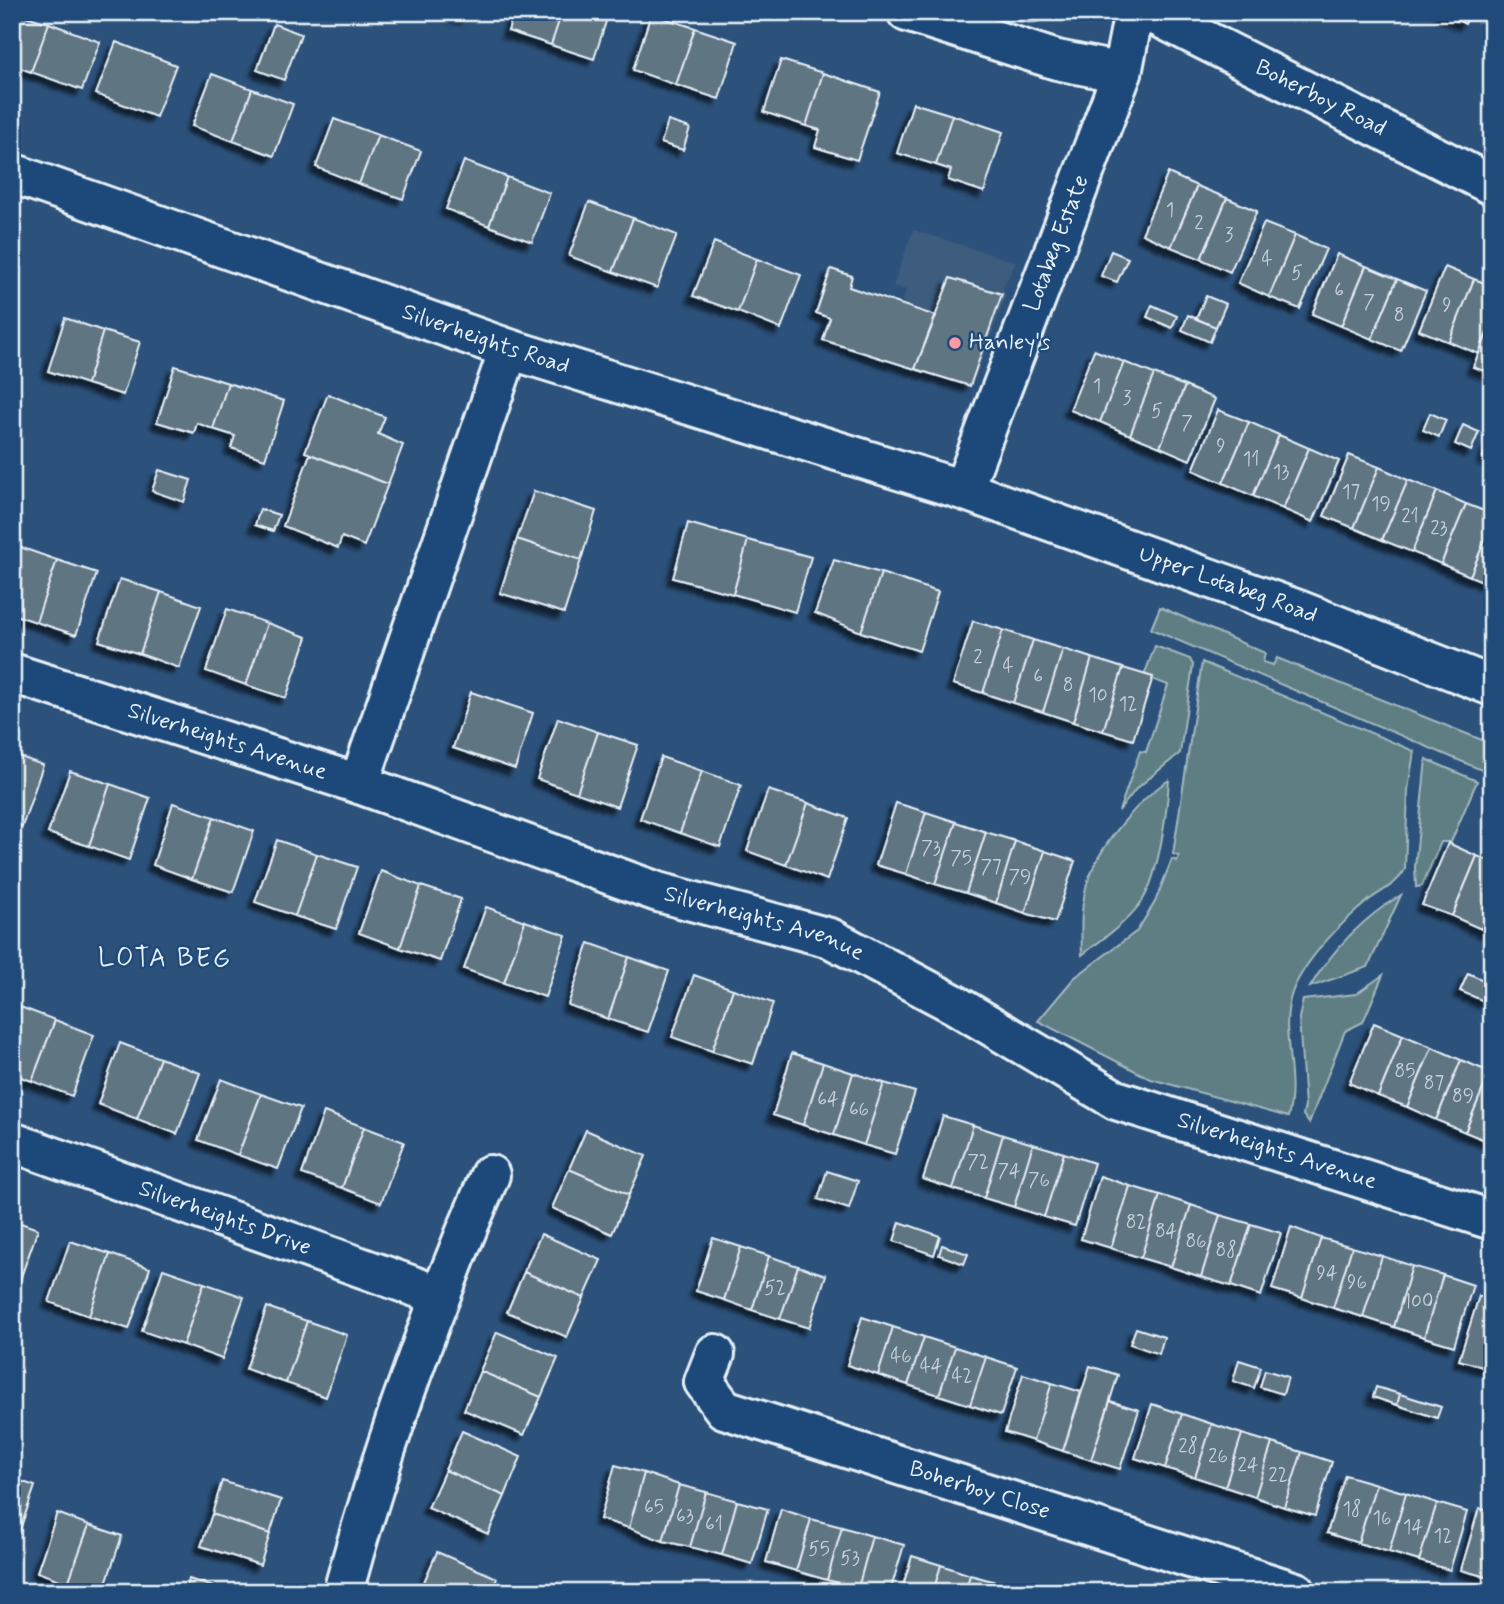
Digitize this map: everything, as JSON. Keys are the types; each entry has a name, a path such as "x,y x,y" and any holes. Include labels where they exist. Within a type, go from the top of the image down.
{"street":[{"path":"906,12 1057,60 1122,73"},
{"name":"Lotabeg Estate","path":"963,490 1122,73 1135,12"},
{"name":"Boherboy Road","path":"1149,12 1492,185"},
{"name":"Silverheights Road","path":"12,173 509,349 963,490"},
{"path":"359,784 509,349"},
{"name":"Upper Lotabeg Road","path":"963,490 1298,610 1492,686"},
{"name":"Silverheights Avenue","path":"12,673 359,784 658,892 830,938 954,1004 1116,1100 1492,1220"},
{"name":"Silverheights Drive","path":"12,1142 438,1295"},
{"path":"343,1592 372,1486 438,1295 490,1175"},
{"name":"Boherboy Close","path":"715,1354 704,1382 724,1409 1296,1592"}],"shaded area":[{"path":"913,230 1016,262 1003,288 1006,296 973,383 960,385 915,369 936,316 901,305 906,290 893,286"}],"green space":[{"path":"995,12 1044,12 1045,17 1040,21 1027,22"},
{"path":"1160,607 1265,653 1263,662 1273,665 1277,658 1492,744 1492,755 1484,771 1151,629"},
{"path":"1155,646 1190,659 1193,665 1180,753 1136,789 1119,811 1140,751 1146,752 1168,685 1144,676"},
{"path":"1202,662 1414,751 1408,790 1405,869 1394,883 1369,900 1337,929 1307,965 1293,990 1287,1021 1292,1085 1288,1117 1151,1079 1038,1021 1074,978 1137,931 1155,902 1172,859 1177,861 1179,856 1173,854"},
{"path":"1426,759 1477,781 1451,842 1441,842 1422,886 1416,887 1415,867"},
{"path":"1169,780 1161,843 1148,890 1129,916 1082,955 1083,904 1090,875 1103,849 1135,809"},
{"path":"1401,895 1368,967 1310,987 1328,960 1350,935 1374,913"},
{"path":"1383,975 1363,1022 1345,1031 1309,1123 1303,1115 1305,1106 1299,1018 1303,1000 1356,994"}],"building":[{"path":"12,12 49,23 31,72 12,65"},
{"path":"446,12 468,12 466,18"},
{"path":"514,12 562,12 551,45 508,31"},
{"path":"562,12 609,12 594,59 551,45"},
{"path":"1440,12 1471,12 1465,24"},
{"path":"651,14 695,28 676,85 633,70"},
{"path":"49,23 100,42 82,90 31,72"},
{"path":"274,24 301,34 284,80 257,70"},
{"path":"695,28 737,42 719,99 676,85"},
{"path":"116,42 176,65 156,117 96,94"},
{"path":"781,60 823,73 806,126 764,112"},
{"path":"823,73 880,92 857,160 815,147 820,130 806,126"},
{"path":"212,74 252,89 233,141 192,126"},
{"path":"252,89 293,104 274,156 233,141"},
{"path":"913,103 952,115 936,165 897,153"},
{"path":"952,115 1003,132 984,192 948,180 951,170 936,165"},
{"path":"334,119 378,135 359,184 316,167"},
{"path":"668,121 690,128 683,150 661,143"},
{"path":"378,135 421,151 403,199 359,184"},
{"path":"464,161 507,177 489,226 446,209"},
{"path":"1168,173 1197,186 1171,247 1142,234"},
{"path":"507,177 550,193 532,242 489,226"},
{"path":"1197,186 1227,198 1201,259 1171,247"},
{"path":"1227,198 1257,211 1230,272 1201,259"},
{"path":"589,202 633,218 613,272 569,256"},
{"path":"633,218 677,235 657,288 613,272"},
{"path":"1264,223 1295,235 1269,297 1238,283"},
{"path":"1295,235 1326,249 1300,309 1269,297"},
{"path":"714,242 757,259 738,312 693,296"},
{"path":"1111,251 1128,258 1117,282 1101,276"},
{"path":"1337,254 1366,266 1341,326 1312,314"},
{"path":"757,259 801,275 781,329 738,312"},
{"path":"1366,266 1397,279 1372,339 1341,326"},
{"path":"1445,267 1474,279 1449,342 1419,330"},
{"path":"831,269 852,276 849,287 936,316 915,369 823,340 830,318 816,313"},
{"name":"Hanley's","path":"950,278 1002,294 970,386 915,369"},
{"path":"1397,279 1426,291 1401,351 1372,339"},
{"path":"1474,279 1492,286 1492,321 1479,354 1449,342"},
{"path":"1206,296 1226,304 1216,327 1196,319"},
{"path":"1152,305 1177,316 1172,328 1147,317"},
{"path":"1188,315 1216,327 1210,342 1182,330"},
{"path":"65,318 103,331 87,384 48,371"},
{"path":"1492,321 1492,374 1473,367"},
{"path":"103,331 140,342 123,395 87,384"},
{"path":"1094,350 1124,362 1100,422 1070,410"},
{"path":"1124,362 1154,374 1130,435 1100,422"},
{"path":"175,366 228,383 213,429 197,423 194,433 157,422"},
{"path":"1154,374 1185,386 1160,447 1130,435"},
{"path":"228,383 284,401 265,459 231,448 235,436 213,429"},
{"path":"1185,386 1215,399 1190,460 1160,447"},
{"path":"328,394 385,417 378,434 403,445 388,484 305,452"},
{"path":"1218,410 1249,422 1223,483 1193,470"},
{"path":"1430,413 1446,420 1439,437 1423,430"},
{"path":"1249,422 1279,435 1253,496 1223,483"},
{"path":"1463,425 1479,432 1471,451 1455,444"},
{"path":"1279,435 1309,448 1283,509 1253,496"},
{"path":"1492,435 1492,461 1483,457"},
{"path":"1309,448 1339,461 1313,522 1283,509"},
{"path":"310,454 388,484 364,546 342,537 338,548 283,526"},
{"path":"1349,455 1379,467 1354,528 1324,516"},
{"path":"1379,467 1408,480 1382,540 1354,528"},
{"path":"159,470 191,480 184,502 152,491"},
{"path":"1408,480 1437,491 1412,552 1382,540"},
{"path":"534,491 596,511 581,560 517,539"},
{"path":"1437,491 1466,504 1441,564 1412,552"},
{"path":"1466,504 1492,514 1492,523 1470,576 1441,564"},
{"path":"260,509 279,515 273,531 255,525"},
{"path":"688,523 748,540 733,594 673,578"},
{"path":"1492,523 1492,585 1470,576"},
{"path":"517,539 581,560 564,613 500,593"},
{"path":"748,540 811,557 795,612 733,594"},
{"path":"17,546 57,560 36,622 12,614 12,559"},
{"path":"57,560 97,573 76,635 36,622"},
{"path":"834,560 881,573 861,632 815,613"},
{"path":"881,573 938,592 919,651 861,632"},
{"path":"120,579 161,592 140,654 99,641"},
{"path":"161,592 201,606 179,668 140,654"},
{"path":"227,609 267,623 246,685 206,671"},
{"path":"973,621 1003,630 983,693 953,684"},
{"path":"267,623 307,637 286,698 246,685"},
{"path":"1003,630 1033,640 1013,703 983,693"},
{"path":"1033,640 1063,649 1043,712 1013,703"},
{"path":"1063,649 1092,658 1073,722 1043,712"},
{"path":"1092,658 1123,668 1103,731 1073,722"},
{"path":"1123,668 1153,677 1133,740 1103,731"},
{"path":"471,692 533,713 515,769 453,748"},
{"path":"558,718 598,732 577,793 537,779"},
{"path":"598,732 638,745 617,807 577,793"},
{"path":"12,754 43,765 22,827 12,824"},
{"path":"661,757 702,771 680,833 640,819"},
{"path":"70,771 110,784 89,846 48,833"},
{"path":"702,771 741,785 720,847 680,833"},
{"path":"110,784 150,798 129,860 89,846"},
{"path":"768,790 808,803 786,865 747,851"},
{"path":"173,803 214,817 192,879 153,865"},
{"path":"808,803 848,818 827,880 786,865"},
{"path":"896,803 926,812 906,874 876,865"},
{"path":"926,812 956,822 935,884 906,874"},
{"path":"214,817 254,831 233,892 192,879"},
{"path":"956,822 986,832 966,893 935,884"},
{"path":"986,832 1015,841 996,903 966,893"},
{"path":"277,840 317,854 295,916 255,902"},
{"path":"1015,841 1045,851 1025,913 996,903"},
{"path":"1448,843 1477,856 1452,916 1422,905"},
{"path":"1045,851 1075,861 1055,922 1025,913"},
{"path":"317,854 357,867 336,929 295,916"},
{"path":"1477,856 1492,862 1492,903 1481,929 1452,916"},
{"path":"381,871 421,886 400,948 359,933"},
{"path":"421,886 461,899 440,961 400,948"},
{"path":"1492,903 1492,933 1481,929"},
{"path":"486,907 525,921 504,983 464,969"},
{"path":"525,921 566,935 545,997 504,983"},
{"path":"589,943 629,957 608,1019 568,1005"},
{"path":"629,957 669,971 648,1032 608,1019"},
{"path":"1468,973 1492,984 1486,1002 1460,991"},
{"path":"694,975 733,989 712,1051 672,1037"},
{"path":"733,989 773,1003 753,1064 712,1051"},
{"path":"15,1005 55,1020 32,1081 12,1074 12,1013"},
{"path":"55,1020 94,1035 72,1096 32,1081"},
{"path":"1374,1023 1403,1035 1378,1096 1349,1083"},
{"path":"1403,1035 1432,1047 1407,1107 1378,1096"},
{"path":"120,1043 160,1058 137,1119 98,1104"},
{"path":"1432,1047 1461,1060 1436,1120 1407,1107"},
{"path":"792,1053 823,1063 803,1125 773,1115"},
{"path":"160,1058 200,1073 177,1134 137,1119"},
{"path":"1461,1060 1490,1072 1465,1132 1436,1120"},
{"path":"823,1063 853,1073 834,1135 803,1125"},
{"path":"1490,1072 1492,1073 1492,1143 1465,1132"},
{"path":"853,1073 884,1083 864,1145 834,1135"},
{"path":"221,1079 261,1094 238,1155 198,1140"},
{"path":"884,1083 915,1092 895,1154 864,1145"},
{"path":"261,1094 301,1108 278,1169 238,1155"},
{"path":"324,1112 364,1127 342,1188 302,1174"},
{"path":"943,1116 973,1125 953,1189 923,1179"},
{"path":"973,1125 1003,1135 984,1198 953,1189"},
{"path":"364,1127 404,1142 381,1203 342,1188"},
{"path":"586,1130 646,1156 629,1195 569,1169"},
{"path":"1003,1135 1033,1144 1014,1207 984,1198"},
{"path":"1033,1144 1064,1153 1044,1217 1014,1207"},
{"path":"1064,1153 1094,1163 1075,1226 1044,1217"},
{"path":"569,1169 629,1195 612,1234 552,1208"},
{"path":"827,1171 858,1181 849,1209 818,1199"},
{"path":"1100,1176 1130,1186 1111,1248 1081,1239"},
{"path":"1130,1186 1160,1195 1141,1258 1111,1248"},
{"path":"1160,1195 1191,1205 1171,1267 1141,1258"},
{"path":"1191,1205 1220,1215 1201,1277 1171,1267"},
{"path":"1220,1215 1251,1224 1231,1286 1201,1277"},
{"path":"12,1220 38,1229 16,1291 12,1289"},
{"path":"900,1222 940,1236 934,1255 894,1241"},
{"path":"1251,1224 1281,1233 1261,1296 1231,1286"},
{"path":"1291,1227 1321,1238 1302,1298 1272,1289"},
{"path":"541,1234 601,1260 584,1298 524,1272"},
{"path":"713,1238 741,1247 724,1300 696,1291"},
{"path":"1321,1238 1352,1247 1333,1308 1302,1298"},
{"path":"70,1241 110,1254 89,1316 49,1302"},
{"path":"942,1245 968,1254 964,1264 939,1255"},
{"path":"741,1247 769,1256 752,1310 724,1300"},
{"path":"1352,1247 1382,1256 1363,1317 1333,1308"},
{"path":"110,1254 150,1268 129,1329 89,1316"},
{"path":"769,1256 798,1266 780,1319 752,1310"},
{"path":"1382,1256 1412,1266 1394,1327 1363,1317"},
{"path":"798,1266 826,1275 809,1328 780,1319"},
{"path":"1412,1266 1443,1275 1424,1337 1394,1327"},
{"path":"163,1269 204,1283 183,1345 142,1331"},
{"path":"524,1272 584,1298 567,1337 507,1312"},
{"path":"1443,1275 1473,1285 1454,1346 1424,1337"},
{"path":"204,1283 244,1297 222,1359 183,1345"},
{"path":"1479,1296 1492,1301 1489,1369 1459,1360"},
{"path":"267,1307 307,1321 286,1383 246,1369"},
{"path":"862,1317 893,1327 878,1375 847,1365"},
{"path":"307,1321 347,1335 326,1397 286,1383"},
{"path":"893,1327 924,1337 908,1385 878,1375"},
{"path":"1136,1328 1164,1337 1159,1354 1130,1344"},
{"path":"497,1332 558,1358 541,1397 480,1371"},
{"path":"924,1337 955,1347 939,1395 908,1385"},
{"path":"955,1347 986,1357 970,1405 939,1395"},
{"path":"986,1357 1017,1367 1001,1415 970,1405"},
{"path":"1239,1360 1261,1367 1254,1388 1233,1381"},
{"path":"1090,1366 1118,1375 1091,1460 1063,1451"},
{"path":"1265,1370 1288,1377 1283,1394 1260,1387"},
{"path":"480,1371 541,1397 524,1435 464,1410"},
{"path":"1023,1374 1052,1383 1033,1441 1005,1432"},
{"path":"1052,1383 1081,1392 1063,1451 1033,1441"},
{"path":"1376,1387 1400,1394 1397,1405 1373,1397"},
{"path":"1400,1394 1441,1407 1437,1418 1397,1405"},
{"path":"1110,1401 1139,1410 1120,1469 1091,1460"},
{"path":"1152,1404 1182,1414 1165,1468 1135,1458"},
{"path":"1182,1414 1212,1424 1195,1477 1165,1468"},
{"path":"1212,1424 1242,1434 1225,1487 1195,1477"},
{"path":"462,1431 521,1457 505,1496 445,1470"},
{"path":"1242,1434 1272,1443 1255,1497 1225,1487"},
{"path":"1272,1443 1302,1452 1284,1507 1255,1497"},
{"path":"1302,1452 1332,1462 1315,1516 1284,1507"},
{"path":"615,1465 644,1473 629,1528 600,1519"},
{"path":"445,1470 505,1496 488,1534 428,1508"},
{"path":"644,1473 679,1485 663,1541 629,1528"},
{"path":"1345,1475 1376,1484 1358,1543 1327,1533"},
{"path":"12,1478 35,1486 15,1544 12,1543"},
{"path":"222,1481 281,1500 270,1534 212,1514"},
{"path":"1376,1484 1406,1493 1389,1552 1358,1543"},
{"path":"679,1485 706,1492 690,1547 663,1541"},
{"path":"706,1492 737,1501 722,1555 690,1547"},
{"path":"1406,1493 1437,1503 1419,1561 1389,1552"},
{"path":"737,1501 768,1509 752,1564 722,1555"},
{"path":"1437,1503 1467,1512 1450,1570 1419,1561"},
{"path":"1479,1508 1492,1512 1490,1578 1461,1570"},
{"path":"781,1509 811,1519 796,1571 766,1562"},
{"path":"57,1513 89,1525 68,1583 37,1572"},
{"path":"212,1514 270,1534 260,1565 201,1546"},
{"path":"811,1519 842,1527 827,1580 796,1571"},
{"path":"89,1525 122,1536 103,1592 68,1583"},
{"path":"842,1527 872,1536 858,1588 827,1580"},
{"path":"872,1536 904,1545 890,1592 858,1588"},
{"path":"437,1552 497,1578 491,1592 420,1591"},
{"path":"912,1556 941,1565 933,1592 901,1592"},
{"path":"941,1565 970,1575 965,1592 933,1592"},
{"path":"970,1575 1000,1583 997,1592 965,1592"},
{"path":"189,1579 229,1592 185,1592"},
{"path":"1000,1583 1027,1592 997,1592"}],"place":[{"name":"Hanley's","path":"955,343"}],"district":[{"name":"LOTA BEG","path":"165,959"}]}
